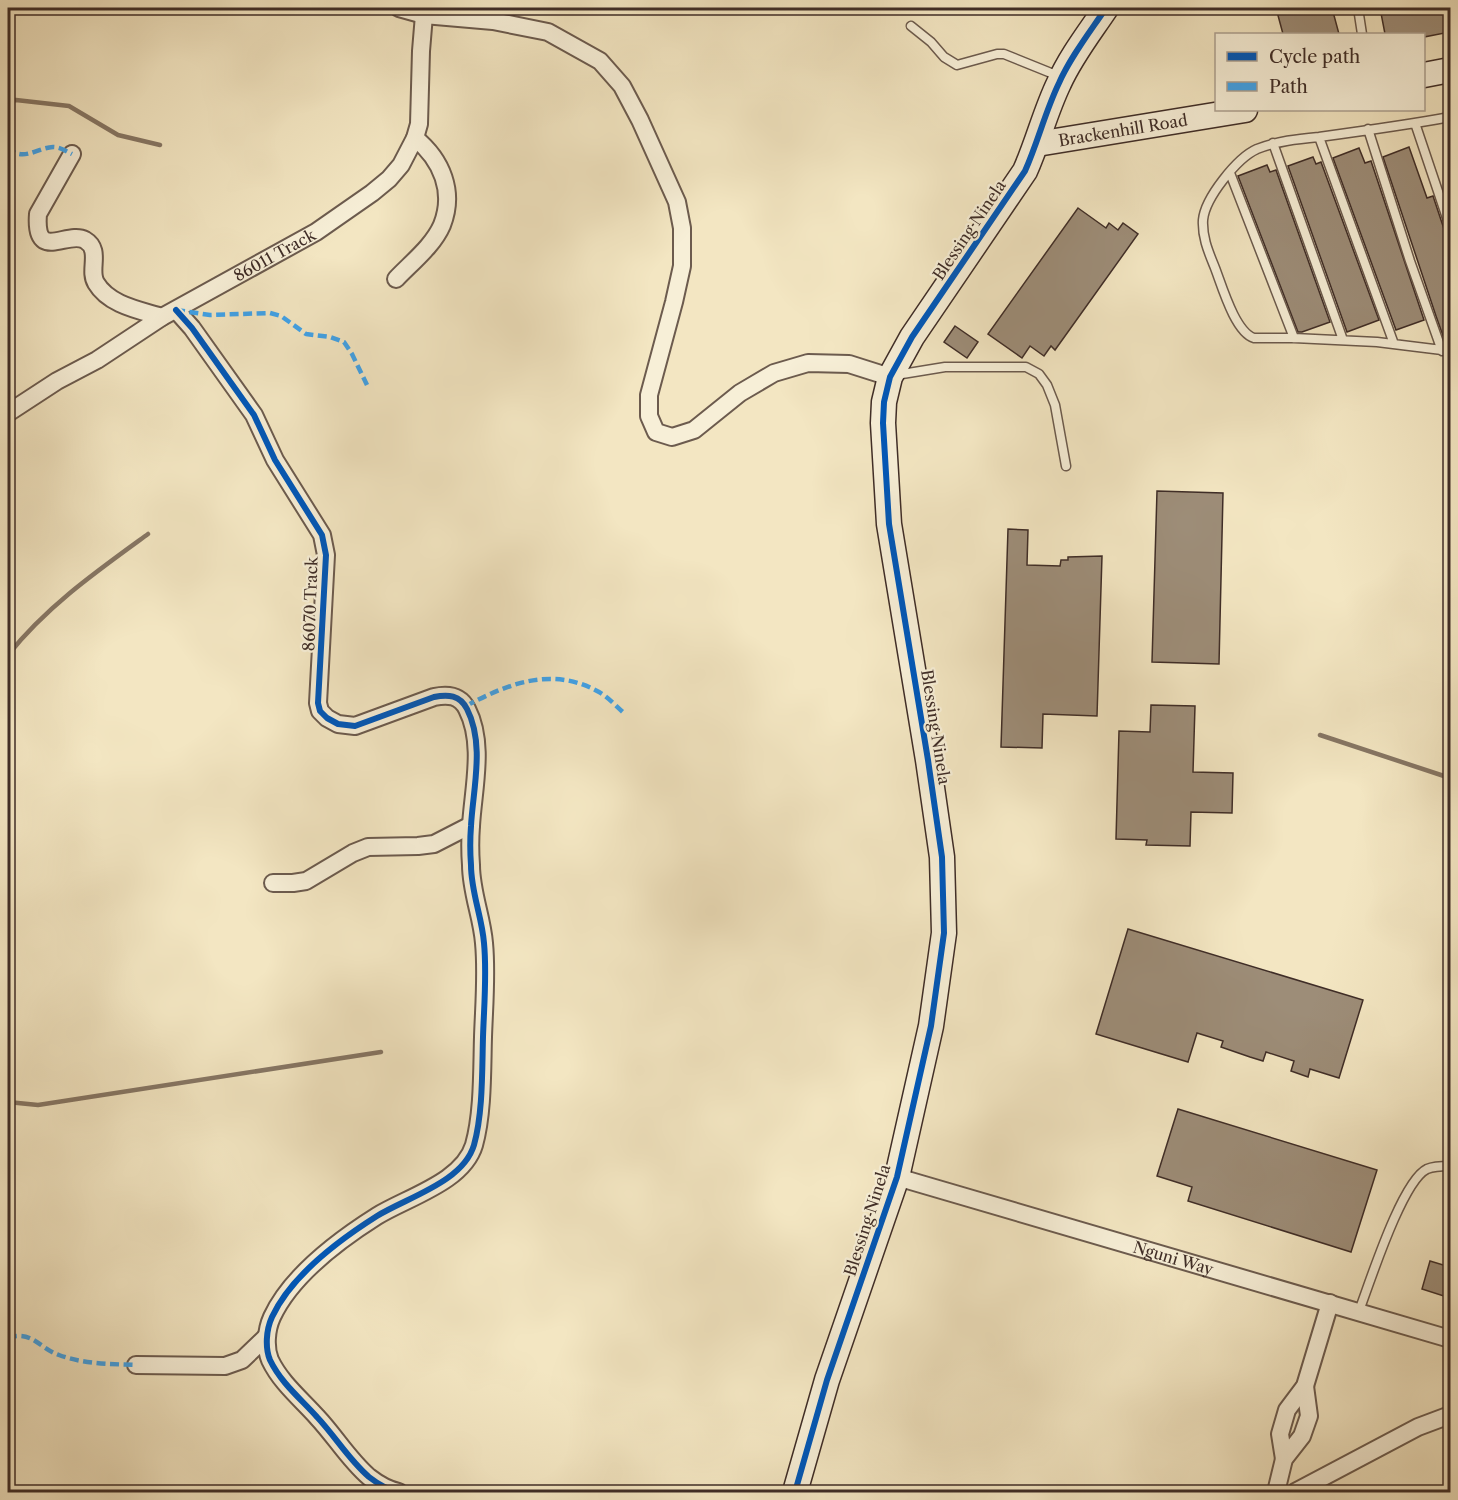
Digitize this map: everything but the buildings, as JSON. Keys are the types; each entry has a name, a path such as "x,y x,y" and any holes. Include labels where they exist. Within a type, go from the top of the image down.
{"street":[{"path":"399,8 424,15 492,14 548,32 600,61 622,86 677,202 682,228 681,266 674,302 649,395 649,416 656,432 672,437 694,430 740,393 774,373 808,363 849,364 890,376"},
{"name":"Blessing Ninela","path":"795,1492 827,1380 897,1177 931,1026 944,933 942,857 889,524 883,423 884,402 890,376 912,337 1025,171 1037,144 1047,110 1062,77 1075,53 1106,8"},
{"name":"86011 Track","path":"8,413 169,314 316,232 372,193 401,165 415,138 419,124 424,15"},
{"path":"1425,75 1450,70"},
{"name":"Brackenhill Road","path":"1037,144 1239,111"},
{"path":"396,279 428,245 441,226 447,198 445,180 439,165 427,148 415,138"},
{"path":"72,154 38,214 39,233 43,239 51,243 78,238 85,240 92,246 95,254 93,270 95,281 109,298 124,305 169,314"},
{"name":"86070 Track","path":"169,314 192,327 254,415 275,460 322,535 326,555 318,703 321,711 327,718 338,724 355,726 434,696 455,696 466,706 477,748 471,825"},
{"path":"273,883 306,881 353,853 368,847 434,844 471,825 471,875 484,942 485,969 481,1097 474,1145 464,1165 446,1179 378,1216 330,1250 293,1285 271,1318 266,1337 269,1359 285,1383 368,1476 388,1490 399,1492"},
{"name":"Nguni Way","path":"897,1177 1450,1339"},
{"path":"1276,1492 1284,1459 1302,1436 1309,1416 1305,1386 1330,1303"},
{"path":"136,1365 225,1366 242,1360 266,1337"},
{"path":"1295,1492 1418,1427 1450,1415"}],"lane":[{"path":"1358,8 1362,33"},
{"path":"911,26 931,42 944,57 957,65 1001,54 1062,77"},
{"path":"1368,129 1410,261 1446,351 1343,340 1248,336 1242,331 1225,295 1204,240 1203,219 1209,204 1239,161 1255,150 1273,143 1368,129 1415,123 1450,117"},
{"path":"1415,123 1450,226"},
{"path":"1319,137 1394,344"},
{"path":"1273,143 1343,340"},
{"path":"1230,172 1294,338"},
{"path":"890,376 945,367 1026,368 1039,374 1047,385 1055,405 1066,466"},
{"path":"1359,1311 1400,1205 1412,1183 1426,1169 1450,1166"}],"waterway":[{"path":"8,102 16,100 69,106 118,135 160,145"},
{"path":"8,655 56,605 148,534"},
{"path":"1320,735 1450,778"},
{"path":"8,1102 38,1105 381,1052"}],"marked path":[{"path":"8,147 19,154 53,147 61,148 72,154"},
{"path":"176,310 210,315 270,313 281,316 306,334 330,337 344,342 367,385"},
{"path":"466,706 498,690 548,679 582,684 599,692 625,714"},
{"path":"8,1338 23,1336 68,1358 97,1363 136,1365"}],"cycle path":[{"path":"795,1492 827,1380 897,1177 931,1026 944,933 942,857 889,524 883,423 884,402 890,377 912,337 1025,171 1064,73 1106,8"},
{"path":"176,310 192,328 254,415 275,460 322,535 326,555 318,703 320,711 338,724 355,726 434,697 449,696 457,698 464,704 476,737 470,855 471,875 483,933 485,978 482,1091 474,1145 468,1158 447,1179 377,1216 317,1260 280,1302 267,1333 267,1350 270,1360 285,1383 369,1477 399,1492"}]}
